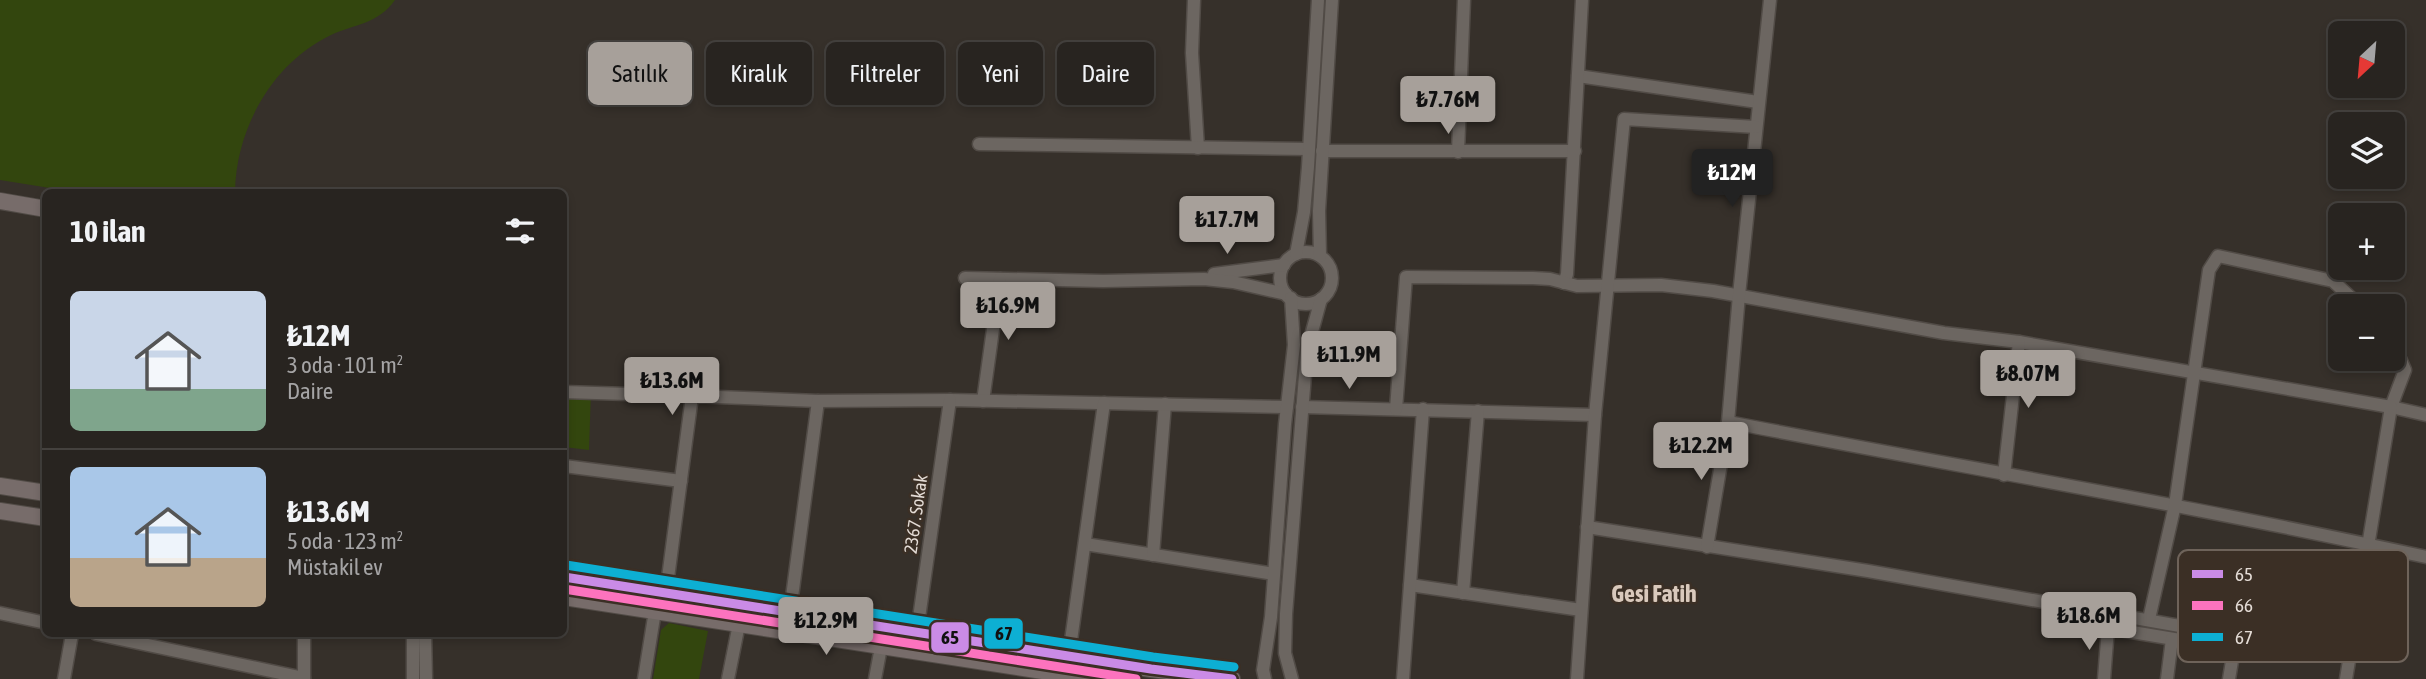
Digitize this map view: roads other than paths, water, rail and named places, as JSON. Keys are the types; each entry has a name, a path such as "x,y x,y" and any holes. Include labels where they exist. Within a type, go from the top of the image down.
{"main road":[{"path":"0,201 42,208"},
{"path":"0,486 42,492"},
{"path":"0,511 42,517"},
{"path":"567,577 1232,679"},
{"path":"567,597 1052,676 1094,679"}],"street":[{"path":"1194,0 1192,53 1198,148"},
{"path":"1318,0 1315,150 1320,256"},
{"path":"1296,254 1315,150 1332,0"},
{"path":"1458,152 1464,0"},
{"path":"1564,283 1567,274 1575,151 1582,0"},
{"path":"1707,547 1728,422 1770,0"},
{"path":"1578,76 1758,102"},
{"path":"1577,679 1595,415 1624,119 1756,127"},
{"path":"979,144 1458,152 1575,151"},
{"path":"1176,279 1284,265 1296,254 1307,252 1320,256 1329,265 1332,278 1329,290 1321,299 1309,340 1302,407 1286,614 1285,653 1292,679"},
{"path":"2149,620 2175,505 2209,270 2218,256 2333,281 2347,294"},
{"path":"1265,679 1263,670 1271,617 1294,345 1289,296 1281,282 1284,265"},
{"path":"1396,409 1406,277 1533,278 1577,286 1661,285 1739,295 1944,333 2019,342 2426,415"},
{"path":"965,278 1219,280 1309,303 1321,299"},
{"path":"983,401 1000,279"},
{"path":"2004,475 2019,342"},
{"path":"2366,550 2391,407 2405,371"},
{"path":"567,392 818,401 950,400 1287,407"},
{"path":"667,593 692,396"},
{"name":"2367. Sokak","path":"918,632 950,400"},
{"path":"790,612 818,401"},
{"path":"1069,655 1104,403"},
{"path":"1153,555 1165,404"},
{"path":"1302,407 1595,415"},
{"path":"1403,679 1423,409"},
{"path":"1463,593 1478,411"},
{"path":"1728,422 2175,505 2394,550"},
{"path":"567,466 681,481"},
{"path":"1587,527 1868,571 2178,625"},
{"path":"1085,544 1274,574"},
{"path":"2408,553 2426,557"},
{"path":"1410,585 1581,610"},
{"path":"644,679 655,611"},
{"path":"0,613 42,622"},
{"path":"728,679 739,624"},
{"path":"2104,679 2108,628 2178,640"},
{"path":"64,679 71,637"},
{"path":"116,637 304,679 304,637"},
{"path":"412,637 413,679"},
{"path":"425,637 426,679"},
{"path":"2166,679 2172,639"},
{"path":"875,679 881,647"}],"district":[{"name":"Gesi Fatih","path":"1654,594"}]}
